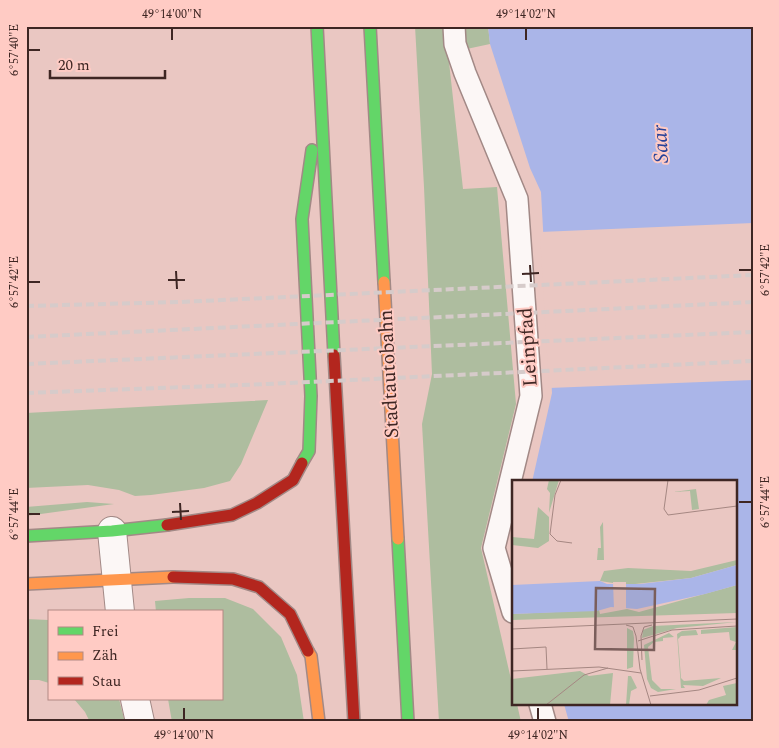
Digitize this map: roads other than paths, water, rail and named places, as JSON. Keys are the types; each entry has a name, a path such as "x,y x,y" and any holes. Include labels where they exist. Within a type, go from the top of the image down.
{"main road":[{"path":"317,26 354,722"},
{"name":"Stadtautobahn","path":"370,26 408,722"},
{"path":"26,536 112,531 232,515 257,503 293,480 309,451 311,396 302,219 321,89"},
{"path":"26,584 173,577 233,580 259,587 290,614 311,656 319,722"}],"street":[{"path":"112,531 120,610"},
{"path":"135,700 140,722"}],"lane":[{"name":"Leinpfad","path":"454,26 455,44 465,73 517,199 532,396 494,548 512,609"},
{"path":"541,706 545,722"}],"water":[{"name":"Saar","path":"488,26 753,26 753,722 569,722 565,706 736,706 736,480 532,480 552,393 541,192 530,168 490,44"}],"railway":[{"path":"26,306 180,302 753,275"},
{"path":"26,337 753,302"},
{"path":"26,364 753,332"},
{"path":"26,393 267,384 753,361"}]}
